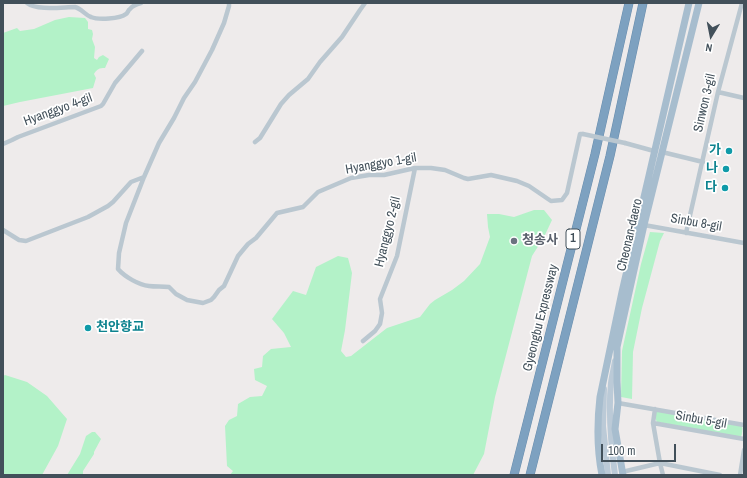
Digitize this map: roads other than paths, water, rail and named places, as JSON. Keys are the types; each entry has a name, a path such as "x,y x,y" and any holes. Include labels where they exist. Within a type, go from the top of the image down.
{"highway":[{"name":"Gyeongbu Expressway","path":"514,475 595,154 629,3"},
{"name":"1","path":"530,475 610,156 644,3"}],"main road":[{"name":"Cheonan-daero","path":"608,475 604,426 604,396 607,362 618,308 689,3"},
{"name":"Cheonan-daero","path":"620,474 613,458 610,403 611,383 617,347 644,225 699,3"},
{"path":"617,347 618,403 616,428 620,474"},
{"path":"602,475 598,444 598,410 607,362"}],"street":[{"path":"27,3 30,5 46,7 75,7 79,8 92,18 100,19 126,15 134,5 141,3"},
{"name":"Hyanggyo 1-gil","path":"229,3 224,23 212,50 159,143 144,177 126,223 119,254 118,269 125,275 142,284 169,288 187,300 202,303 211,300 228,280 238,256 248,244 256,238 277,213 303,207 318,192 351,178 369,175 384,175 415,168 431,168 445,170 468,179 495,176 520,182 529,186 551,201 562,200 567,193 580,134 625,143 654,151"},
{"path":"255,142 260,138 281,104 308,79 320,62 342,37 365,3"},
{"name":"Sinwon 3-gil","path":"686,233 718,92 742,3"},
{"name":"Hyanggyo 4-gil","path":"3,144 101,106 115,83 142,51"},
{"path":"718,92 744,98"},
{"path":"662,152 703,162"},
{"name":"Hyanggyo 2-gil","path":"363,341 375,331 380,324 382,313 380,299 397,256 415,168"},
{"path":"3,230 23,241 88,217 113,202 131,182 144,177"},
{"name":"Sinbu 8-gil","path":"644,225 744,243"},
{"path":"618,403 744,425"},
{"path":"655,409 653,423 663,475"},
{"name":"Sinbu 5-gil","path":"653,423 744,438"},
{"path":"740,475 744,450"},
{"path":"620,474 660,463 720,475"}],"place":[{"name":"가","path":"729,151"},
{"name":"나","path":"726,169"},
{"name":"다","path":"725,188"},
{"name":"청송사","path":"514,241"},
{"name":"천안향교","path":"88,328"}]}
